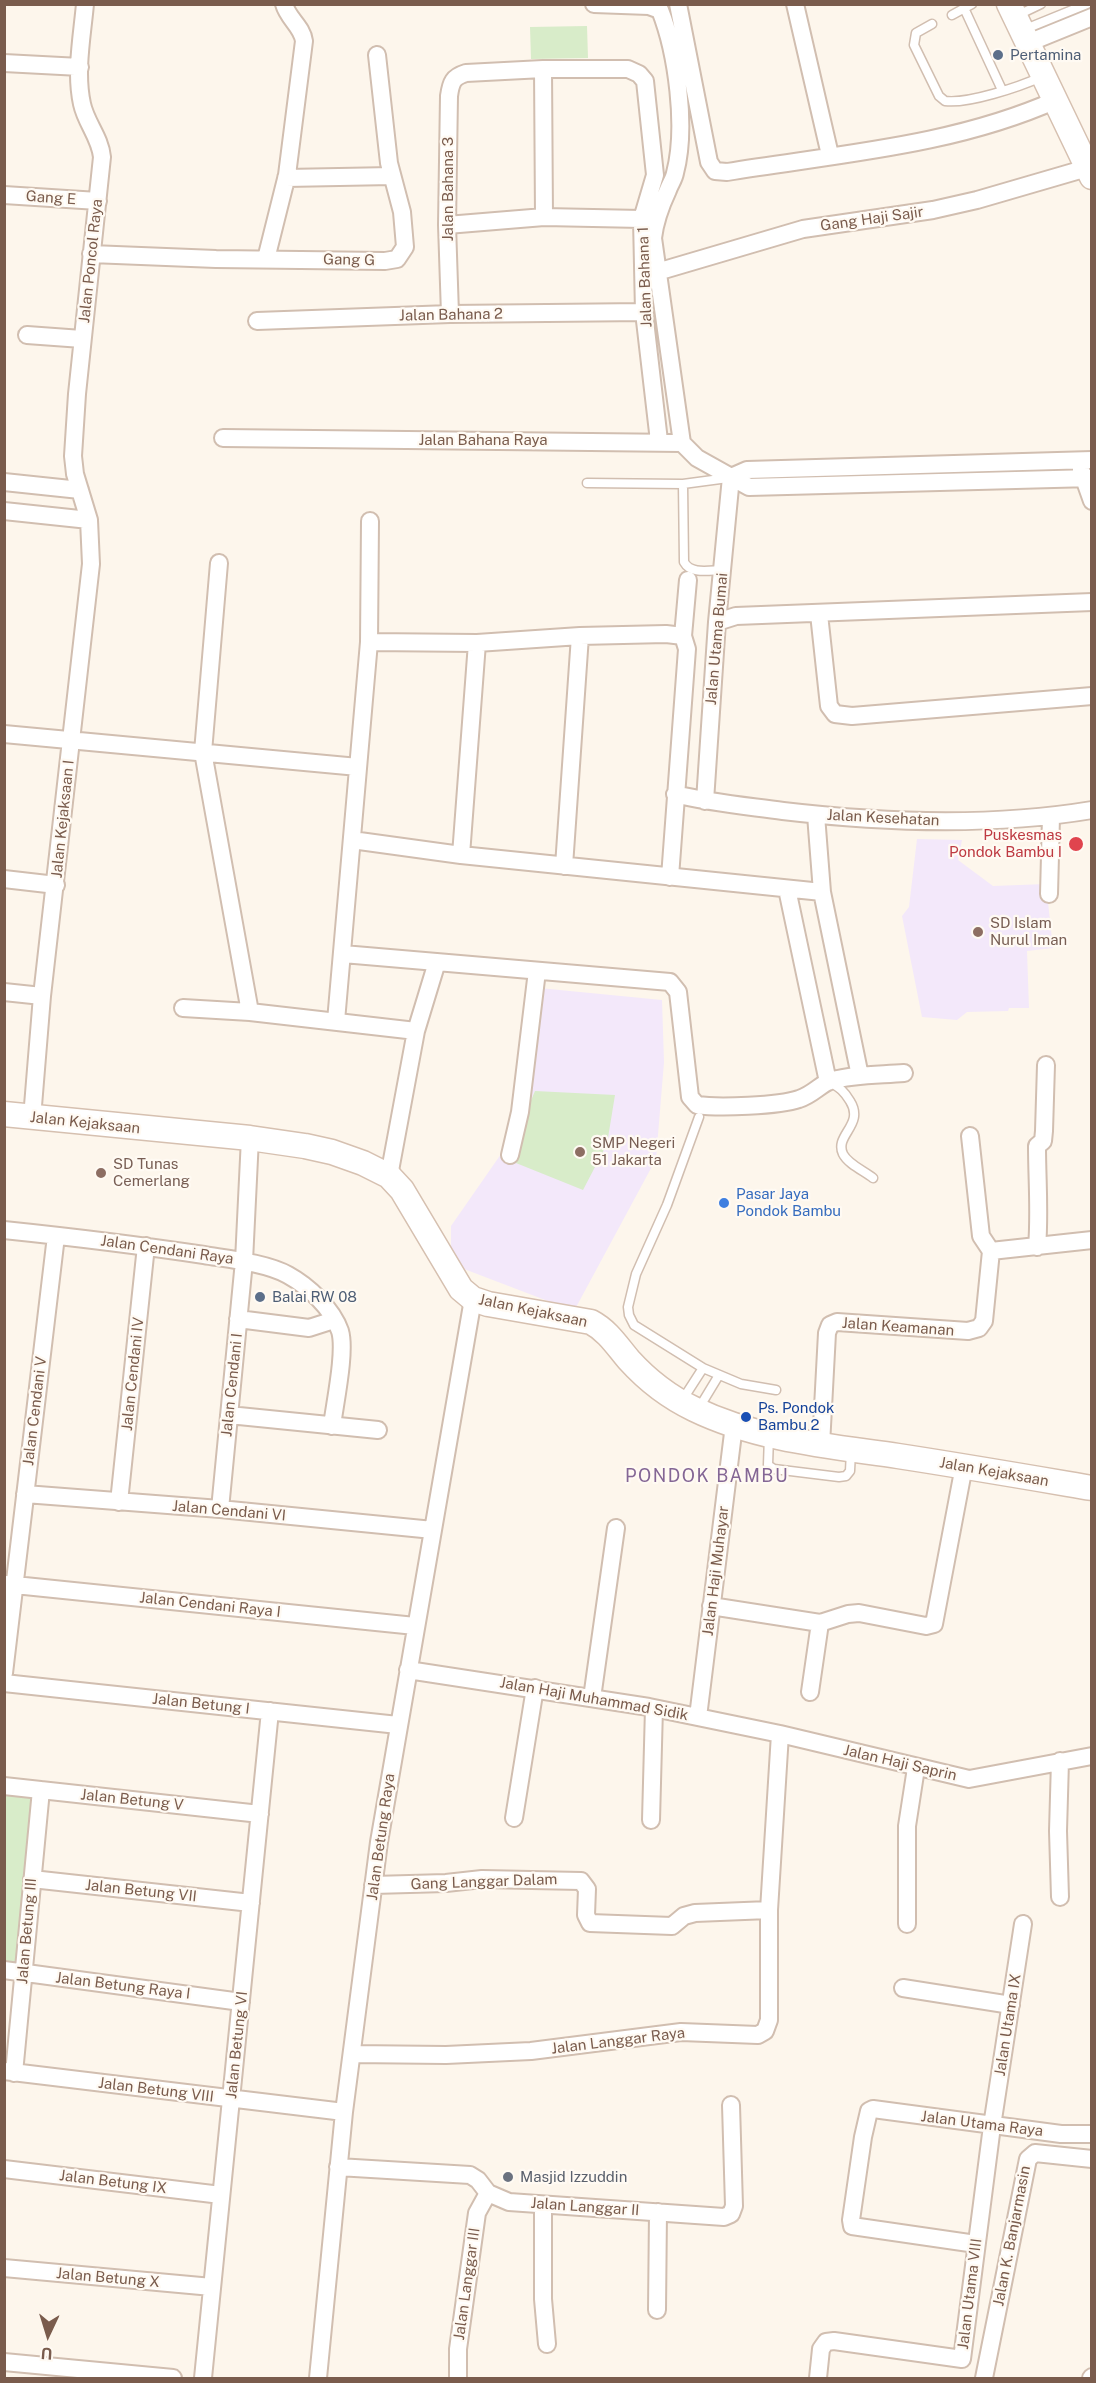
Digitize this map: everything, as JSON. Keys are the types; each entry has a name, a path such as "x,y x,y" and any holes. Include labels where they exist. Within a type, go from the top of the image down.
{"street":[{"name":"Jalan Poncol Raya","path":"85,4 80,68 82,104 101,144 102,157 82,339 73,456 75,474 89,519"},
{"path":"266,259 286,178 304,41 303,35 290,20 284,4"},
{"path":"594,4 649,6 660,10 671,45 680,107 675,174 654,227 657,272 682,443 697,458 749,487 1088,478"},
{"path":"678,4 709,162 715,171 727,172 891,147 940,137 990,124 1056,100"},
{"path":"795,4 830,155"},
{"path":"1089,173 1019,24 1092,17"},
{"name":"Gang G","path":"91,254 385,261 397,258 405,247 402,212 392,176 377,55"},
{"path":"4,63 80,68"},
{"path":"543,69 544,217"},
{"name":"Jalan Bahana 1","path":"466,73 543,69 628,69 639,74 645,81 656,175 642,219 644,312 659,441"},
{"name":"Jalan Bahana 3","path":"450,314 447,225 448,96 451,83 456,76 466,73"},
{"name":"Gang Haji Sajir","path":"657,272 803,229 933,210 1089,173"},
{"path":"286,178 392,176"},
{"name":"Gang E","path":"4,195 98,201"},
{"path":"447,225 544,217 642,219"},
{"name":"Jalan Bahana 2","path":"257,321 450,314 644,312"},
{"path":"27,335 82,339"},
{"name":"Jalan Bahana Raya","path":"223,438 682,443"},
{"path":"731,477 747,470 1084,460 1092,501"},
{"path":"952,463 952,482"},
{"name":"Jalan Utama Bumai","path":"705,801 717,622 731,477"},
{"path":"4,482 80,490"},
{"path":"4,511 89,519"},
{"name":"Jalan Kejaksaan I","path":"32,1118 42,996 91,564 89,519"},
{"path":"336,1021 369,642 370,522"},
{"path":"219,563 203,752 250,1012"},
{"path":"670,877 687,648 683,636 688,580"},
{"path":"717,622 736,616 1092,602"},
{"path":"819,614 829,706 835,714 852,716 1092,696"},
{"path":"369,642 477,643 580,636 666,634 683,636"},
{"path":"564,866 580,636"},
{"path":"461,855 477,643"},
{"path":"4,734 358,767"},
{"name":"Jalan Kesehatan","path":"675,794 705,801 816,815 928,822 1051,817 1092,810"},
{"path":"816,815 822,892 860,1076"},
{"path":"1049,894 1051,817"},
{"path":"352,840 461,855 822,892"},
{"path":"4,879 56,885"},
{"path":"787,889 828,1082"},
{"path":"343,954 670,982 678,992 690,1097 697,1105 777,1103 796,1100 814,1093 828,1082 860,1076 904,1074"},
{"path":"389,1176 417,1032 437,962"},
{"path":"510,1155 520,1112 537,971"},
{"path":"4,992 42,996"},
{"path":"183,1008 250,1012 417,1032"},
{"path":"1037,1247 1040,1211 1037,1146 1043,1141 1046,1065"},
{"name":"Jalan Kejaksaan","path":"4,1114 250,1138 332,1152 363,1163 389,1176 402,1190 461,1289 473,1299 488,1304 591,1322 603,1328 651,1382 666,1394 689,1406 734,1425 769,1436 1092,1488"},
{"path":"970,1136 981,1236 991,1251 1092,1240"},
{"name":"Jalan Cendani Raya","path":"4,1230 146,1246 244,1261 250,1138"},
{"name":"Jalan Cendani V","path":"4,1673 9,1585 25,1494 56,1236"},
{"name":"Jalan Cendani IV","path":"119,1502 146,1246"},
{"name":"Jalan Keamanan","path":"821,1445 827,1333 830,1325 837,1322 968,1331 979,1328 984,1321 991,1251"},
{"path":"244,1261 286,1274 314,1294 328,1309 340,1331 341,1356 332,1426"},
{"name":"Jalan Cendani I","path":"220,1509 244,1261"},
{"name":"Jalan Betung Raya","path":"318,2379 344,2112 373,1885 398,1725 473,1299"},
{"path":"238,1318 309,1328 334,1320"},
{"path":"229,1415 378,1430"},
{"name":"Jalan Haji Muhayar","path":"698,1717 734,1425"},
{"path":"711,1606 820,1623 859,1613 926,1626 934,1624 964,1466"},
{"name":"Jalan Cendani VI","path":"25,1494 220,1509 433,1530"},
{"path":"592,1698 616,1528"},
{"name":"Jalan Cendani Raya I","path":"9,1585 415,1626"},
{"path":"810,1692 820,1623"},
{"name":"Jalan Haji Muhammad Sidik","path":"408,1670 654,1708 780,1734"},
{"name":"Jalan Betung I","path":"4,1683 398,1725"},
{"path":"514,1818 535,1688"},
{"path":"651,1820 654,1708"},
{"name":"Jalan Betung VI","path":"203,2379 270,1712"},
{"name":"Jalan Haji Saprin","path":"780,1734 969,1779 1092,1756"},
{"name":"Jalan Langgar Raya","path":"352,2054 487,2054 575,2046 657,2033 761,2034 768,2027 769,2020 769,1910 780,1734"},
{"path":"1060,1761 1058,1831 1060,1897"},
{"path":"907,1924 907,1826 916,1768"},
{"name":"Jalan Betung V","path":"4,1786 260,1814"},
{"name":"Jalan Betung III","path":"9,2072 23,1973 41,1790"},
{"name":"Jalan Betung VII","path":"32,1879 251,1903"},
{"name":"Gang Langgar Dalam","path":"373,1885 446,1883 482,1879 581,1881 587,1889 586,1916 590,1923 672,1926 684,1916 695,1913 769,1910"},
{"name":"Jalan Utama IX","path":"992,2126 1023,1924"},
{"name":"Jalan Betung Raya I","path":"4,1970 241,2002"},
{"path":"903,1988 1011,2005"},
{"name":"Jalan Betung VIII","path":"9,2072 344,2112"},
{"name":"Jalan Langgar II","path":"338,2167 470,2175 478,2180 488,2193 508,2202 724,2217 731,2214 734,2206 731,2105"},
{"name":"Jalan Utama Raya","path":"976,2244 852,2226 851,2220 868,2113 873,2109 1061,2134 1092,2134"},
{"name":"Jalan Utama VIII","path":"818,2379 820,2349 826,2342 834,2341 962,2359 992,2126"},
{"name":"Jalan K. Banjarmasin","path":"984,2379 1028,2159 1035,2153 1092,2159"},
{"name":"Jalan Betung IX","path":"4,2169 221,2195"},
{"name":"Jalan Langgar III","path":"458,2379 458,2349 477,2213 488,2193"},
{"path":"543,2205 542,2289 547,2344"},
{"path":"657,2310 658,2212"},
{"name":"Jalan Betung X","path":"4,2268 212,2287"},
{"path":"4,2362 173,2379"}],"lane":[{"path":"1019,24 1041,4"},
{"path":"1019,24 1087,4"},
{"path":"952,15 968,6 1002,90"},
{"path":"932,24 916,33 914,45 939,96 945,100 953,102 1024,84 1044,76"},
{"path":"587,483 683,484 731,477"},
{"path":"683,484 684,562 693,571 723,570"},
{"path":"828,1082 843,1089 856,1110 855,1117 842,1142 842,1151 845,1157 873,1178"},
{"path":"699,1118 667,1205 636,1274 628,1307 629,1315 634,1325 703,1368 741,1384 776,1390"},
{"path":"689,1406 703,1368"},
{"path":"689,1406 719,1375"},
{"path":"769,1436 767,1459 768,1465 774,1469 846,1476 850,1471 851,1449"}],"shaded area":[{"name":"SD Islam Nurul Iman","path":"917,839 962,840 958,860 993,886 1046,884 1053,948 1027,951 1029,1008 967,1012 957,1020 922,1017 902,916 909,907"},
{"name":"SMP Negeri 51 Jakarta","path":"539,988 662,1000 664,1062 656,1159 574,1311 451,1264 451,1226 508,1144"}],"green space":[{"path":"587,26 588,58 531,59 530,27"},
{"path":"535,1091 615,1095 607,1144 583,1190 506,1159"},
{"path":"4,1790 37,1793 22,1962 5,1961"}],"place":[{"name":"Pertamina","path":"998,55"},
{"name":"Puskesmas Pondok Bambu I","path":"1076,844"},
{"name":"SD Islam Nurul Iman","path":"978,932"},
{"name":"SMP Negeri 51 Jakarta","path":"580,1152"},
{"name":"SD Tunas Cemerlang","path":"101,1173"},
{"name":"Pasar Jaya Pondok Bambu","path":"724,1203"},
{"name":"Balai RW 08","path":"260,1297"},
{"name":"Ps. Pondok Bambu 2","path":"746,1417"},
{"name":"Masjid Izzuddin","path":"508,2177"}],"district":[{"name":"PONDOK BAMBU","path":"707,1476"}]}
